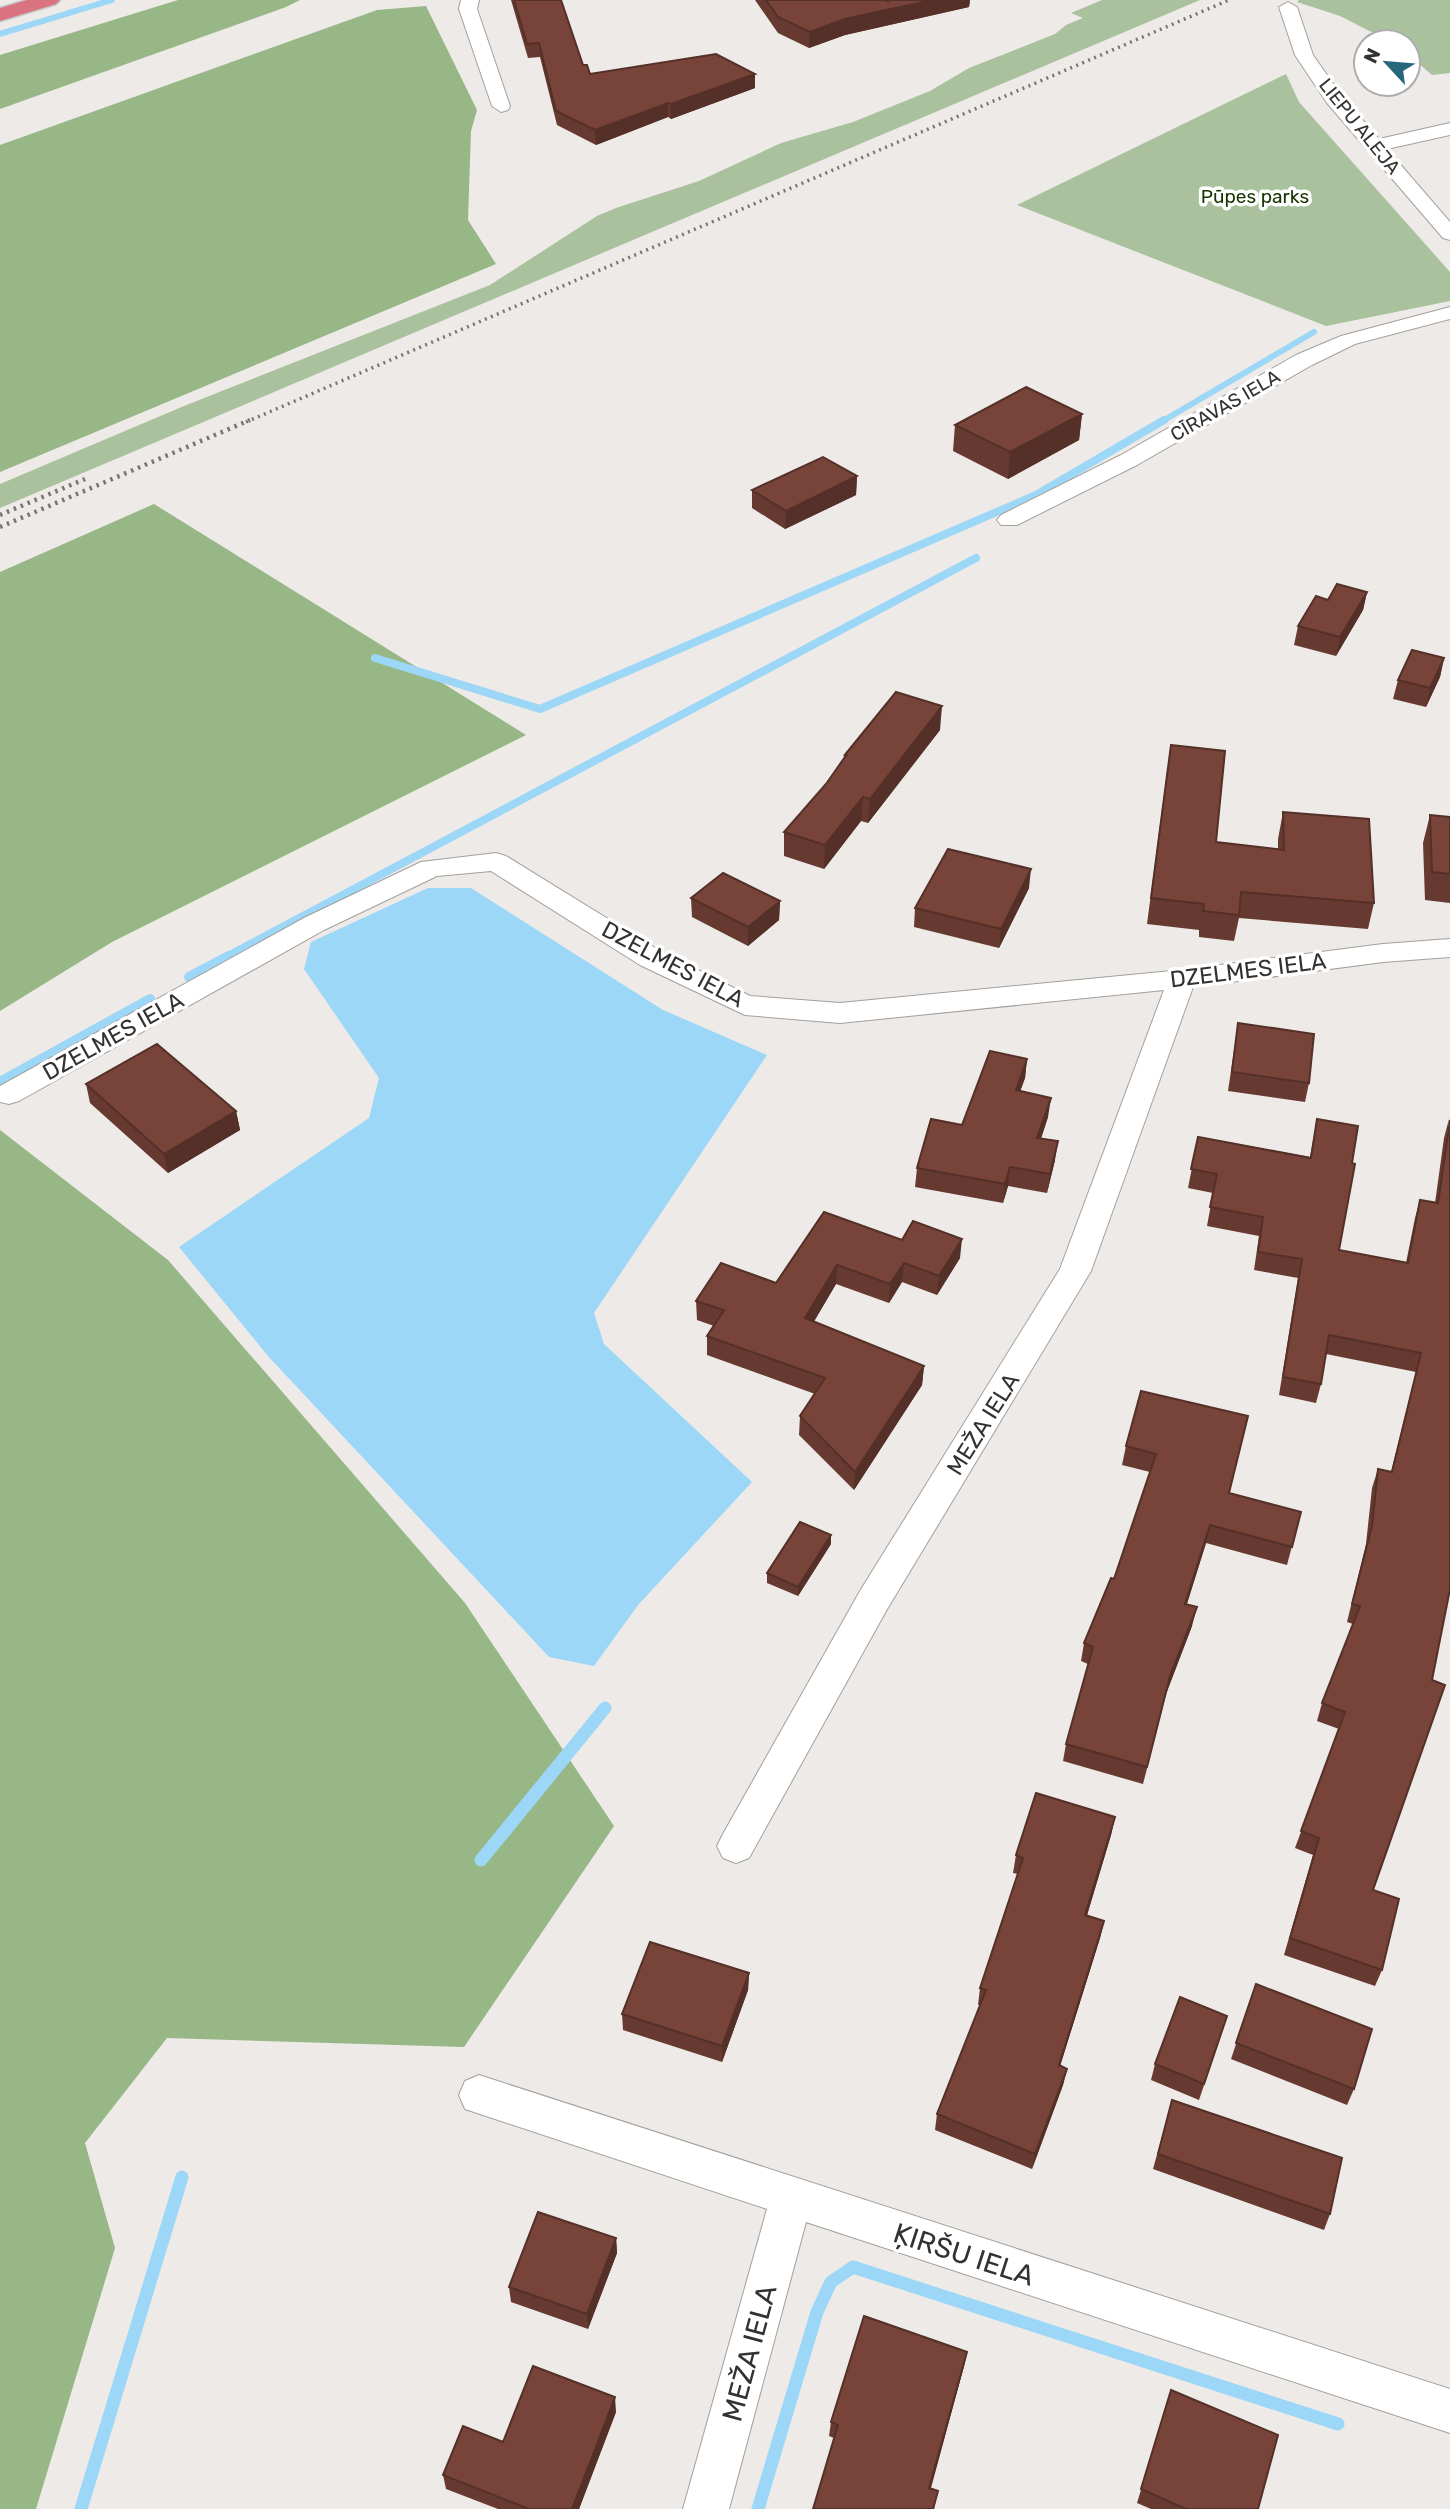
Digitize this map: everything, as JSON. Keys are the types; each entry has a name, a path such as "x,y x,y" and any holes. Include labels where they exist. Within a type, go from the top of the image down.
{"highway":[{"path":"0,15 48,0"}],"street":[{"path":"470,0 468,9 501,106"},
{"name":"LIEPU ALEJA","path":"1288,7 1304,55 1334,99 1450,234"},
{"path":"1375,146 1450,129"},
{"name":"CĪRAVAS IELA","path":"1009,520 1129,460 1304,360 1348,340 1450,313"},
{"name":"DZELMES IELA","path":"9,1094 314,924 431,868 464,864 496,862 650,958 745,1005 840,1013 1182,979 1450,948"},
{"name":"MEŽA IELA","path":"736,1846 873,1601 1075,1271 1182,979"},
{"name":"ĶIRŠU IELA","path":"479,2095 1450,2411"},
{"name":"MEŽA IELA","path":"706,2509 791,2198"}],"green space":[{"path":"178,0 300,0 0,109 0,55"},
{"path":"1102,0 1200,0 0,508 0,484 184,406 490,285 597,216 699,181 781,143 853,122 930,91 969,68 1055,34 1066,25 1083,18 1071,13"},
{"path":"1450,0 1450,73 1432,75 1422,66 1422,28 1364,28 1340,16 1297,2"},
{"path":"426,6 477,110 471,131 468,220 496,264 0,472 0,145 377,10"},
{"name":"Pūpes parks","path":"1286,74 1299,102 1450,272 1450,301 1326,326 1017,205"},
{"path":"154,504 526,735 112,942 0,1011 0,572"},
{"path":"0,1130 168,1260 465,1603 614,1826 464,2047 167,2038 85,2143 115,2248 36,2509 0,2509"}],"water":[{"path":"428,888 471,888 663,1010 767,1055 594,1313 604,1344 752,1482 638,1605 594,1666 549,1657 268,1356 179,1247 369,1118 379,1078 304,969 311,942"}],"building":[{"path":"514,0 561,0 583,65 587,65 590,74 716,54 755,74 595,130 556,111 539,43 527,44"},
{"path":"766,0 933,0 845,19 810,32 778,17"},
{"path":"1026,387 1082,414 1010,452 955,425"},
{"path":"823,457 857,476 786,511 752,490"},
{"path":"1337,584 1367,592 1340,637 1298,626 1316,596 1328,600"},
{"path":"1412,650 1444,658 1430,688 1398,680"},
{"path":"896,692 942,706 870,799 863,797 825,845 784,832 826,784 847,754 844,756"},
{"path":"1171,745 1225,751 1216,842 1284,850 1283,812 1369,819 1374,903 1241,892 1239,915 1203,911 1204,904 1151,898"},
{"path":"1430,815 1450,817 1450,874 1432,872"},
{"path":"948,849 1031,869 1001,929 915,908"},
{"path":"723,873 780,901 748,927 691,898"},
{"path":"1238,1023 1314,1034 1309,1083 1232,1072"},
{"path":"157,1044 236,1111 164,1154 86,1084"},
{"path":"990,1051 1027,1059 1016,1090 1051,1098 1037,1138 1058,1141 1050,1174 1010,1167 1005,1184 917,1168 931,1119 962,1125"},
{"path":"1317,1119 1358,1126 1352,1163 1355,1164 1339,1250 1408,1263 1420,1200 1438,1203 1450,1120 1450,1589 1432,1680 1445,1685 1373,1890 1399,1899 1382,1970 1290,1938 1319,1838 1301,1831 1345,1712 1322,1703 1360,1606 1352,1604 1372,1526 1378,1469 1392,1472 1421,1353 1329,1335 1321,1384 1283,1377 1302,1259 1258,1252 1263,1217 1210,1207 1217,1174 1191,1169 1198,1137 1311,1158"},
{"path":"824,1212 902,1240 913,1221 962,1239 939,1276 904,1263 890,1284 837,1265 805,1318 924,1366 855,1472 800,1416 825,1378 707,1336 724,1310 696,1301 721,1263 776,1283"},
{"path":"1141,1391 1248,1416 1229,1493 1301,1512 1292,1547 1210,1525 1185,1604 1197,1607 1170,1676 1147,1767 1066,1744 1093,1647 1084,1643 1111,1578 1114,1579 1156,1454 1126,1446"},
{"path":"800,1522 831,1535 798,1587 767,1573"},
{"path":"1036,1793 1115,1817 1085,1915 1104,1921 1059,2065 1067,2069 1035,2154 937,2114 986,1990 980,1988 1023,1858 1016,1855"},
{"path":"650,1942 749,1973 722,2046 622,2014"},
{"path":"1256,1984 1372,2029 1354,2089 1236,2043"},
{"path":"1180,1997 1227,2016 1204,2084 1155,2064"},
{"path":"1172,2100 1342,2158 1330,2214 1158,2154"},
{"path":"538,2212 616,2238 587,2314 509,2287"},
{"path":"864,2316 967,2352 929,2488 938,2491 933,2509 813,2509 838,2425 831,2422"},
{"path":"533,2366 615,2397 572,2509 529,2509 443,2475 463,2426 503,2442"},
{"path":"1171,2390 1278,2435 1258,2509 1186,2509 1141,2489"}],"waterway":[{"path":"0,34 112,0"},
{"path":"1161,422 1314,332"},
{"path":"375,658 540,709 1036,495 1164,420"},
{"path":"226,957 976,558"},
{"path":"189,977 229,956"},
{"path":"0,1082 150,999"},
{"path":"481,1860 605,1708"},
{"path":"81,2509 182,2177"},
{"path":"758,2509 817,2312 831,2282 853,2267 1338,2424"}],"railway":[{"path":"246,422 1229,0"},
{"path":"0,527 250,420"},
{"path":"0,515 85,479"}]}
